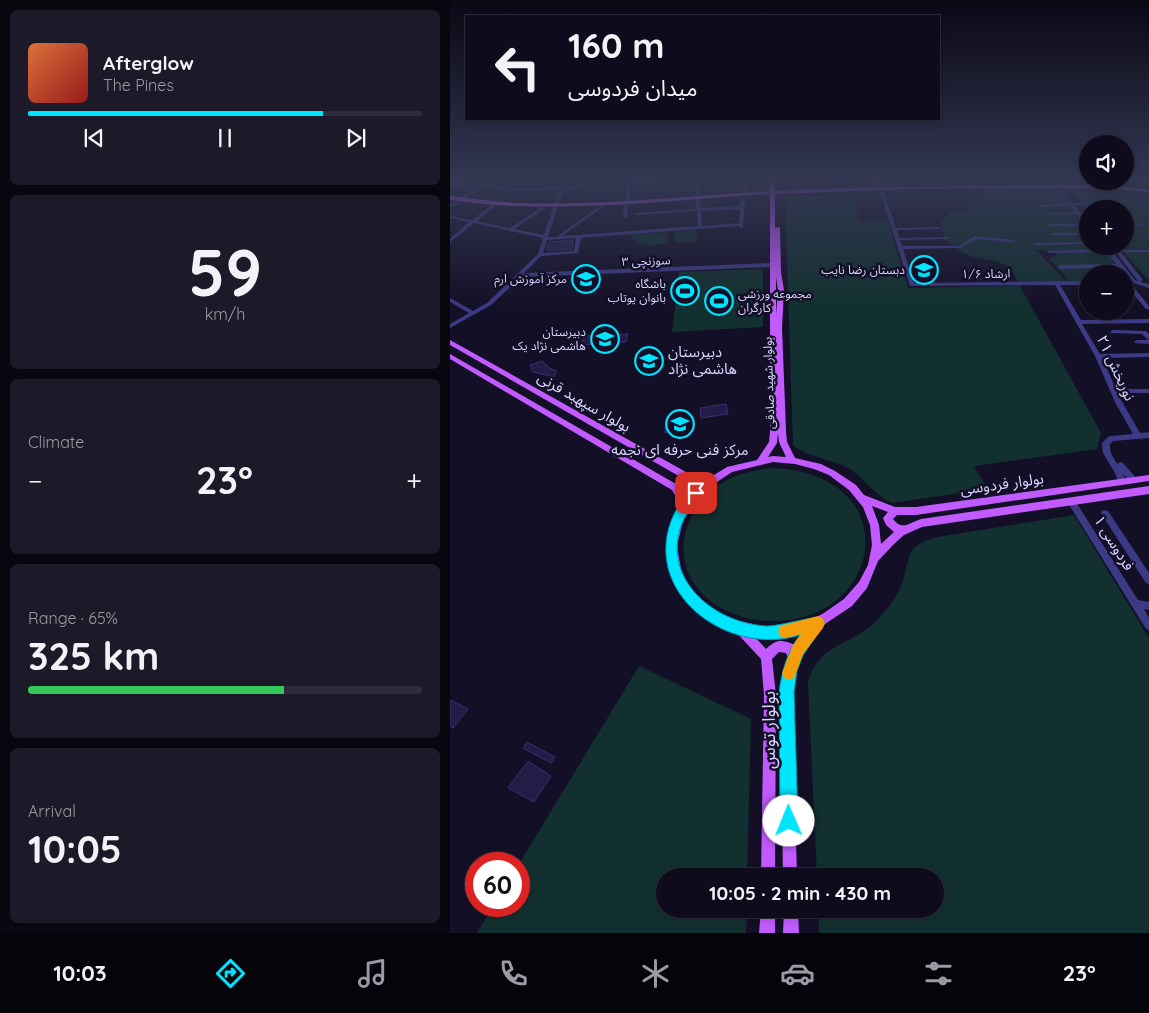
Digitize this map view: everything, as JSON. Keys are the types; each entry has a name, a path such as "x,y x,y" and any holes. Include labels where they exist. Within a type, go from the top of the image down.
{"main road":[{"name":"بولوار شهید صادقی","path":"761,460 771,446 774,432 771,290 774,222"},
{"name":"بولوار شهید صادقی","path":"776,222 778,272 781,290 780,378 782,431 786,448 792,460"},
{"path":"771,290 781,290"},
{"name":"بولوار سپهبد قرنی","path":"450,342 689,477 706,481"},
{"name":"بولوار سپهبد قرنی","path":"450,356 674,488 685,505"},
{"path":"771,446 773,453 779,454 786,448"},
{"path":"761,460 792,460 831,472 846,482 862,498 874,520 877,538 876,558 868,579 855,597 841,610 818,623 795,630 767,632 739,628 713,617 688,596 677,577 671,552 674,529 685,505 706,481 728,470 761,460"},
{"path":"674,488 684,487 690,481 689,477"},
{"name":"بولوار فردوسی","path":"862,498 895,512 916,511 1149,478"},
{"name":"بولوار فردوسی","path":"876,558 888,542 902,530 920,523 1149,490"},
{"path":"895,512 888,518 889,522 896,529 902,530"},
{"name":"بولوار توس","path":"790,868 786,692 789,671 794,658 818,623"},
{"path":"739,628 766,657 777,646 784,646 789,648 794,658"},
{"name":"بولوار توس","path":"766,657 770,695 768,868"},
{"path":"767,933 768,918"},
{"path":"791,918 791,933"}],"street":[{"path":"467,222 544,238 556,238 700,227 741,226 741,222"},
{"path":"510,230 522,222"},
{"path":"450,326 489,304 540,255 550,222"},
{"path":"556,238 580,222"},
{"path":"700,222 700,227"},
{"path":"892,222 900,248 960,247 975,237 1013,241"},
{"path":"451,239 473,223"},
{"path":"1051,225 1079,225"},
{"path":"1134,225 1141,225"},
{"path":"894,229 940,228"},
{"path":"1052,234 1079,234"},
{"path":"540,255 576,252 579,236"},
{"path":"897,239 947,238"},
{"path":"1036,244 1079,243"},
{"name":"ارشاد ۱/۶","path":"900,248 912,285 1059,285"},
{"path":"1049,252 1079,250"},
{"path":"1134,251 1149,251"},
{"path":"1120,255 1138,281"},
{"name":"سوزنچی ۳","path":"520,275 772,265"},
{"path":"1060,267 1079,267"},
{"path":"1134,278 1149,285"},
{"path":"1134,282 1138,281"},
{"path":"1025,289 1079,284"},
{"path":"1059,285 1079,286"},
{"name":"نوربخش ۲۱","path":"1059,285 1098,356 1118,402 1138,437"},
{"path":"1134,291 1148,308"},
{"path":"450,300 474,313"},
{"path":"1080,322 1149,320"},
{"path":"1114,332 1145,332 1144,341 1149,351"},
{"path":"1098,356 1149,356"},
{"path":"1118,391 1149,391"},
{"path":"1134,481 1110,449 1114,443 1149,435"},
{"path":"1122,482 1121,474 1106,454 1106,443 1110,440 1138,437"},
{"name":"فردوسی ۱","path":"1071,501 1148,620"},
{"path":"1105,513 1149,580"},
{"path":"1136,604 1149,606"}],"green space":[{"path":"786,222 888,222 908,288 1020,286 1101,433 1097,449 974,466 987,489 892,503 850,469 812,455 793,445"},
{"path":"941,222 1079,222 1079,255 1110,255 1117,265 1079,265 1079,281 1069,281 1049,258 1057,256 1055,252 1035,249 1067,282 1018,282 1010,269 1005,265 970,256 944,239"},
{"path":"1134,222 1149,222 1149,281 1126,255 1134,255"},
{"path":"696,230 698,239 692,243 675,242 674,232"},
{"path":"667,233 668,242 653,246 644,245 630,237 633,234"},
{"name":"مجموعه ورزشی کارگران","path":"763,269 763,327 672,332 679,272"},
{"path":"769,468 813,475 843,492 860,517 865,544 859,572 841,597 813,614 775,621 764,621 740,616 709,600 693,582 686,567 684,553 688,523 695,510 716,487 729,479"},
{"path":"1074,515 1149,638 1149,933 819,933 818,918 944,918 944,868 817,868 808,682 821,658 830,650 870,627 883,613 901,586 911,552 919,544 937,537"},
{"path":"639,666 751,719 747,868 656,868 656,918 747,918 746,933 477,933 486,917 530,917 530,852 526,852"}],"building":[{"path":"573,240 572,249 547,251 548,244 552,242"},
{"name":"دبیرستان هاشمی نژاد یک","path":"628,334 626,342 581,345 584,336"},
{"path":"542,361 549,368 557,371 554,377 533,372 530,365"},
{"path":"726,404 728,414 701,418 700,408"},
{"name":"مرکز فنی حرفه ای نجمه","path":"685,414 695,420 675,435 664,432 667,430 664,428"},
{"path":"450,700 468,709 453,728 450,726"},
{"path":"527,742 555,757 551,763 523,748"},
{"path":"528,761 551,776 534,802 508,788"}],"slow traffic":[{"path":"785,631 818,623 798,650 789,673"}],"place":[{"name":"دبستان رضا نایب","path":"924,270"},
{"name":"مرکز آموزش ارم","path":"586,279"},
{"name":"باشگاه بانوان یوتاب","path":"685,291"},
{"name":"مجموعه ورزشی کارگران","path":"719,301"},
{"name":"دبیرستان هاشمی نژاد یک","path":"605,339"},
{"name":"دبیرستان هاشمی نژاد","path":"649,361"},
{"name":"مرکز فنی حرفه ای نجمه","path":"680,424"}],"route":[{"path":"696,493 685,505 674,529 671,552 677,577 688,596 713,617 739,628 767,632 795,630 818,623 798,650 789,671 786,692 789,821"}]}
